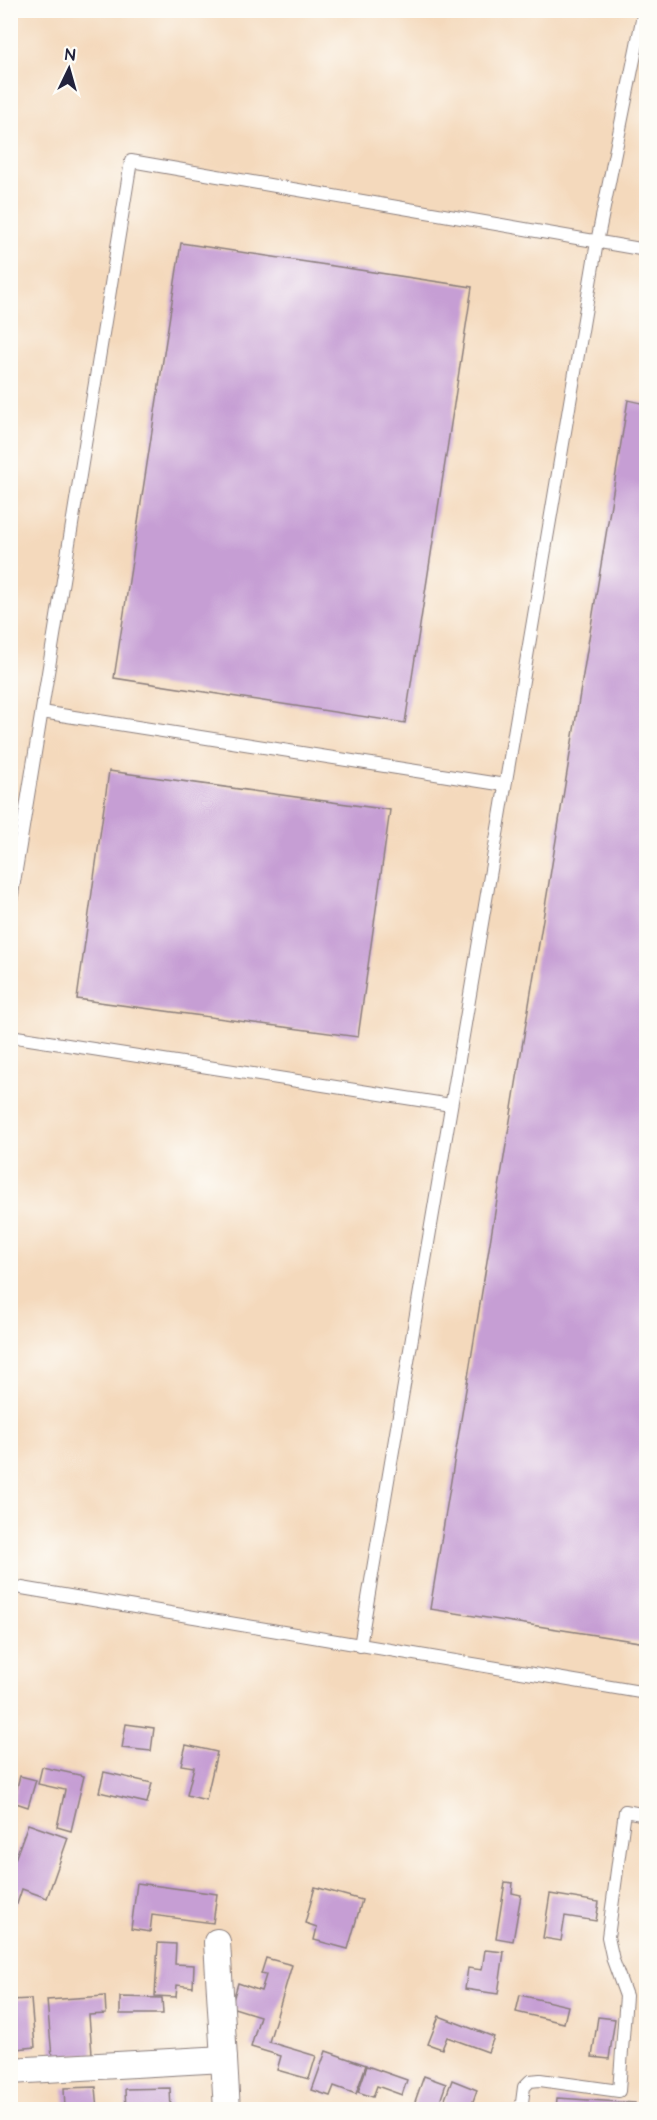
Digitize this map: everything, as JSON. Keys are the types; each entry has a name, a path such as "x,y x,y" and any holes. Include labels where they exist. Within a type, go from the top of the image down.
{"street":[{"path":"217,1942 227,2109"},
{"path":"10,2071 224,2059"}],"lane":[{"path":"360,1646 597,242 644,10"},
{"path":"10,907 131,161 646,250"},
{"path":"42,712 505,785"},
{"path":"10,1036 451,1105"},
{"path":"10,1586 646,1693"},
{"path":"521,2109 524,2087 530,2081 540,2079 619,2091 626,1996 612,1960 608,1937 625,1811 646,1815"}],"building":[{"path":"181,243 472,287 405,723 114,678"},
{"path":"628,400 646,404 646,1643 430,1609"},
{"path":"109,771 390,810 358,1037 77,999"},
{"path":"126,1724 154,1728 151,1751 122,1748"},
{"path":"186,1745 217,1752 206,1800 187,1795 194,1767 181,1765"},
{"path":"42,1767 84,1776 71,1831 57,1827 65,1790 38,1784"},
{"path":"104,1772 152,1783 147,1803 99,1792"},
{"path":"20,1776 36,1780 28,1807 13,1802"},
{"path":"28,1824 68,1838 47,1898 22,1889 17,1904 10,1902 10,1873"},
{"path":"505,1882 513,1883 512,1893 521,1895 513,1941 496,1938"},
{"path":"137,1883 217,1894 213,1923 152,1915 150,1932 131,1929"},
{"path":"315,1887 362,1900 348,1949 314,1940 317,1927 305,1923"},
{"path":"550,1894 599,1902 596,1921 565,1916 561,1941 543,1938"},
{"path":"158,1943 176,1944 175,1964 194,1965 193,1987 177,1985 176,1997 155,1996"},
{"path":"485,1950 504,1952 498,1994 465,1989 468,1968 482,1970"},
{"path":"266,1958 292,1965 269,2042 316,2056 309,2079 277,2070 281,2056 251,2047 260,2016 231,2007 238,1983 261,1991 266,1975 261,1974"},
{"path":"520,1995 568,2006 564,2023 516,2012"},
{"path":"105,1996 106,2014 89,2015 92,2054 52,2057 47,2000"},
{"path":"120,1997 162,1998 163,2014 120,2014"},
{"path":"31,1999 35,2047 17,2049 14,2016 10,2017 10,2000"},
{"path":"439,2016 494,2037 488,2052 447,2037 442,2049 428,2044"},
{"path":"598,2017 615,2019 609,2059 592,2057"},
{"path":"326,2051 366,2065 356,2094 334,2086 330,2096 312,2090"},
{"path":"367,2066 407,2080 402,2095 377,2086 373,2097 358,2092"},
{"path":"424,2076 446,2084 437,2110 412,2110"},
{"path":"452,2080 477,2090 470,2110 441,2110"},
{"path":"96,2087 98,2110 65,2110 64,2088"},
{"path":"170,2088 171,2110 126,2110 125,2089"},
{"path":"557,2098 635,2103 634,2110 556,2110"},
{"path":"474,2104 515,2108 515,2110 474,2110"}]}
